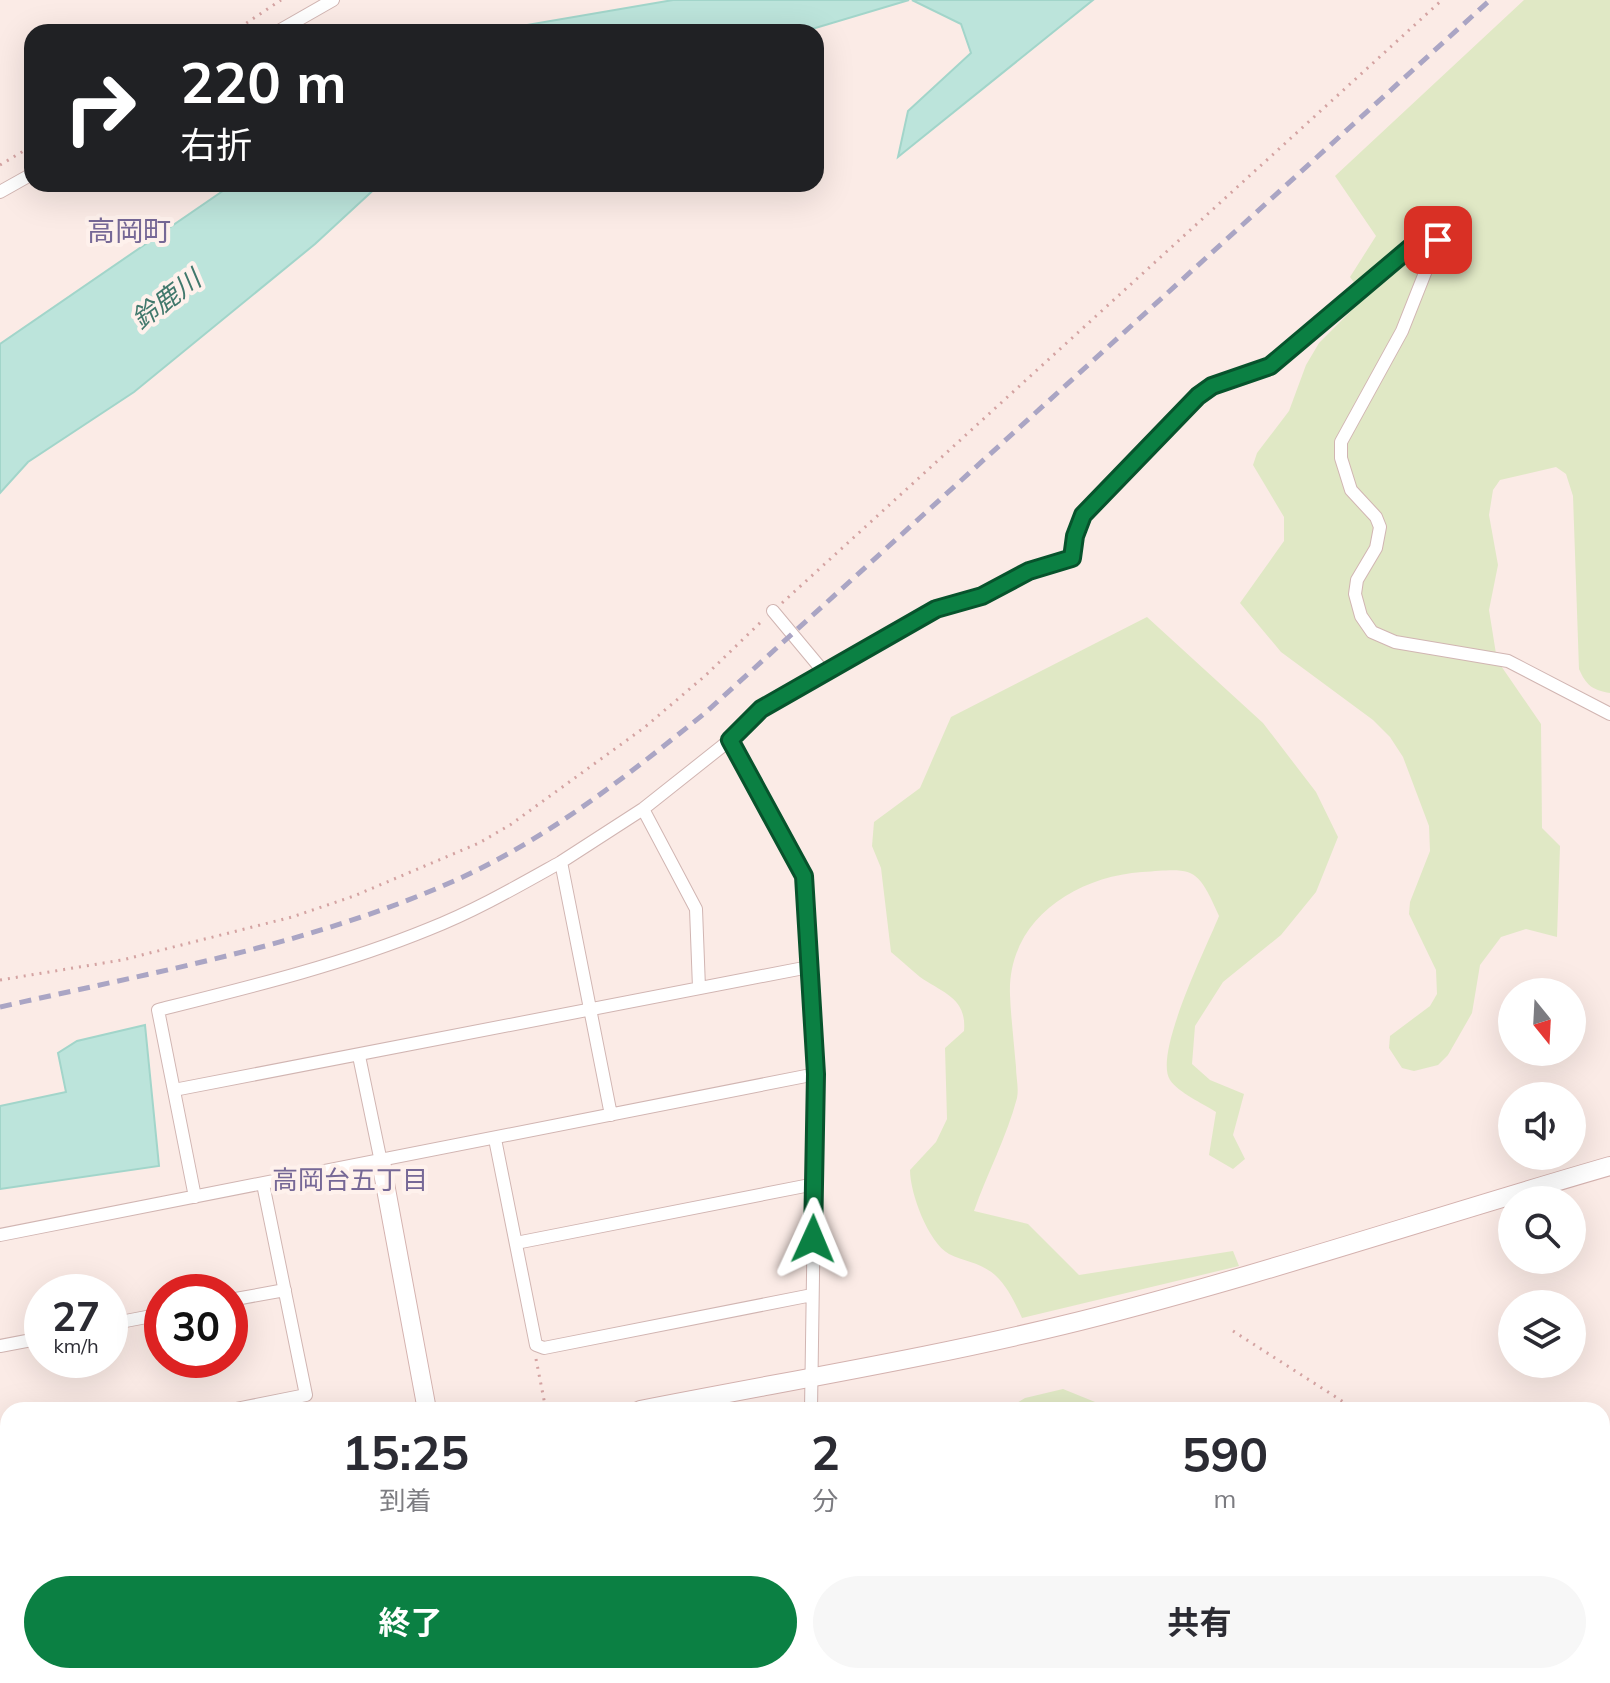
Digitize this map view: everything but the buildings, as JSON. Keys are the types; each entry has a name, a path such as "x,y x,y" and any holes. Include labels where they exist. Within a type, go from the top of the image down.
{"street":[{"path":"291,24 333,0"},
{"path":"0,192 24,178"},
{"path":"195,1197 158,1010 273,982 432,928 561,862 643,809 730,740 761,709 813,681 823,671 936,609 982,596 1029,571 1072,558 1075,536 1083,515 1198,396 1212,386 1270,366 1430,231 1438,240 1402,331 1341,442 1341,458 1351,490 1376,517 1380,527 1376,548 1357,580 1355,594 1361,616 1372,632 1395,642 1508,661 1610,714"},
{"path":"773,611 823,671"},
{"path":"730,740 804,876 816,1074 811,1402"},
{"path":"643,809 696,909 699,988"},
{"path":"561,862 611,1115"},
{"path":"174,1090 809,967"},
{"path":"359,1056 426,1402"},
{"path":"0,1235 816,1074"},
{"path":"495,1139 536,1345 544,1348 812,1295"},
{"path":"681,1402 1046,1329 1179,1295 1610,1166"},
{"path":"263,1184 306,1395 271,1402"},
{"path":"516,1243 815,1184"},
{"path":"248,1297 285,1290"},
{"path":"0,1346 24,1341"}],"path":[{"path":"245,24 281,0"},
{"path":"0,980 122,960 292,917 354,896 479,843 510,825 645,727 706,675 1442,0"},
{"path":"0,165 24,151"},
{"path":"1233,1331 1344,1402"},
{"path":"536,1345 535,1357 544,1402"}],"green space":[{"path":"1524,0 1610,0 1610,693 1590,686 1579,669 1573,496 1566,474 1556,467 1500,480 1493,490 1489,515 1498,565 1489,610 1497,660 1541,724 1542,828 1560,846 1557,937 1526,929 1501,937 1480,965 1472,1013 1448,1055 1438,1065 1414,1071 1402,1068 1389,1048 1390,1036 1430,1006 1437,994 1436,970 1409,914 1410,902 1430,851 1429,826 1403,757 1390,737 1373,720 1281,652 1240,603 1284,541 1284,517 1253,465 1257,453 1289,411 1306,365 1319,343 1365,297 1350,277 1376,236 1335,176"},
{"path":"1147,617 1263,723 1316,792 1338,837 1316,892 1281,935 1223,982 1195,1026 1192,1064 1210,1080 1244,1094 1233,1135 1245,1159 1233,1169 1209,1155 1216,1112 1174,1085 1167,1067 1175,1025 1219,916 1199,879 1192,874 1173,870 1117,876 1092,883 1070,894 1049,908 1033,925 1020,945 1012,969 1010,995 1017,1098 974,1211 1028,1224 1079,1275 1233,1251 1239,1266 1022,1318 995,1275 941,1248 927,1228 917,1204 910,1170 936,1142 947,1119 945,1048 964,1031 964,1020 962,1011 952,998 920,977 891,952 881,868 872,846 874,822 920,788 951,717"},
{"path":"1063,1389 1095,1402 1018,1402"}],"water":[{"path":"673,0 909,0 824,25 533,24"},
{"path":"912,0 1093,0 898,157 908,111 971,53 961,24"},
{"name":"鈴鹿川","path":"221,192 371,192 315,244 134,392 28,462 0,493 0,344"},
{"path":"145,1025 159,1166 0,1189 0,1106 66,1092 58,1053 77,1041"}],"railway":[{"path":"0,1007 231,955 344,923 488,865 585,805 705,713 1490,0"}],"district":[{"name":"高岡町","path":"129,230"},
{"name":"高岡台五丁目","path":"350,1179"}],"route":[{"path":"813,1239 816,1074 804,876 730,740 761,709 936,609 982,596 1029,571 1072,558 1075,536 1083,515 1198,396 1212,386 1270,366 1430,231 1438,240"}]}
